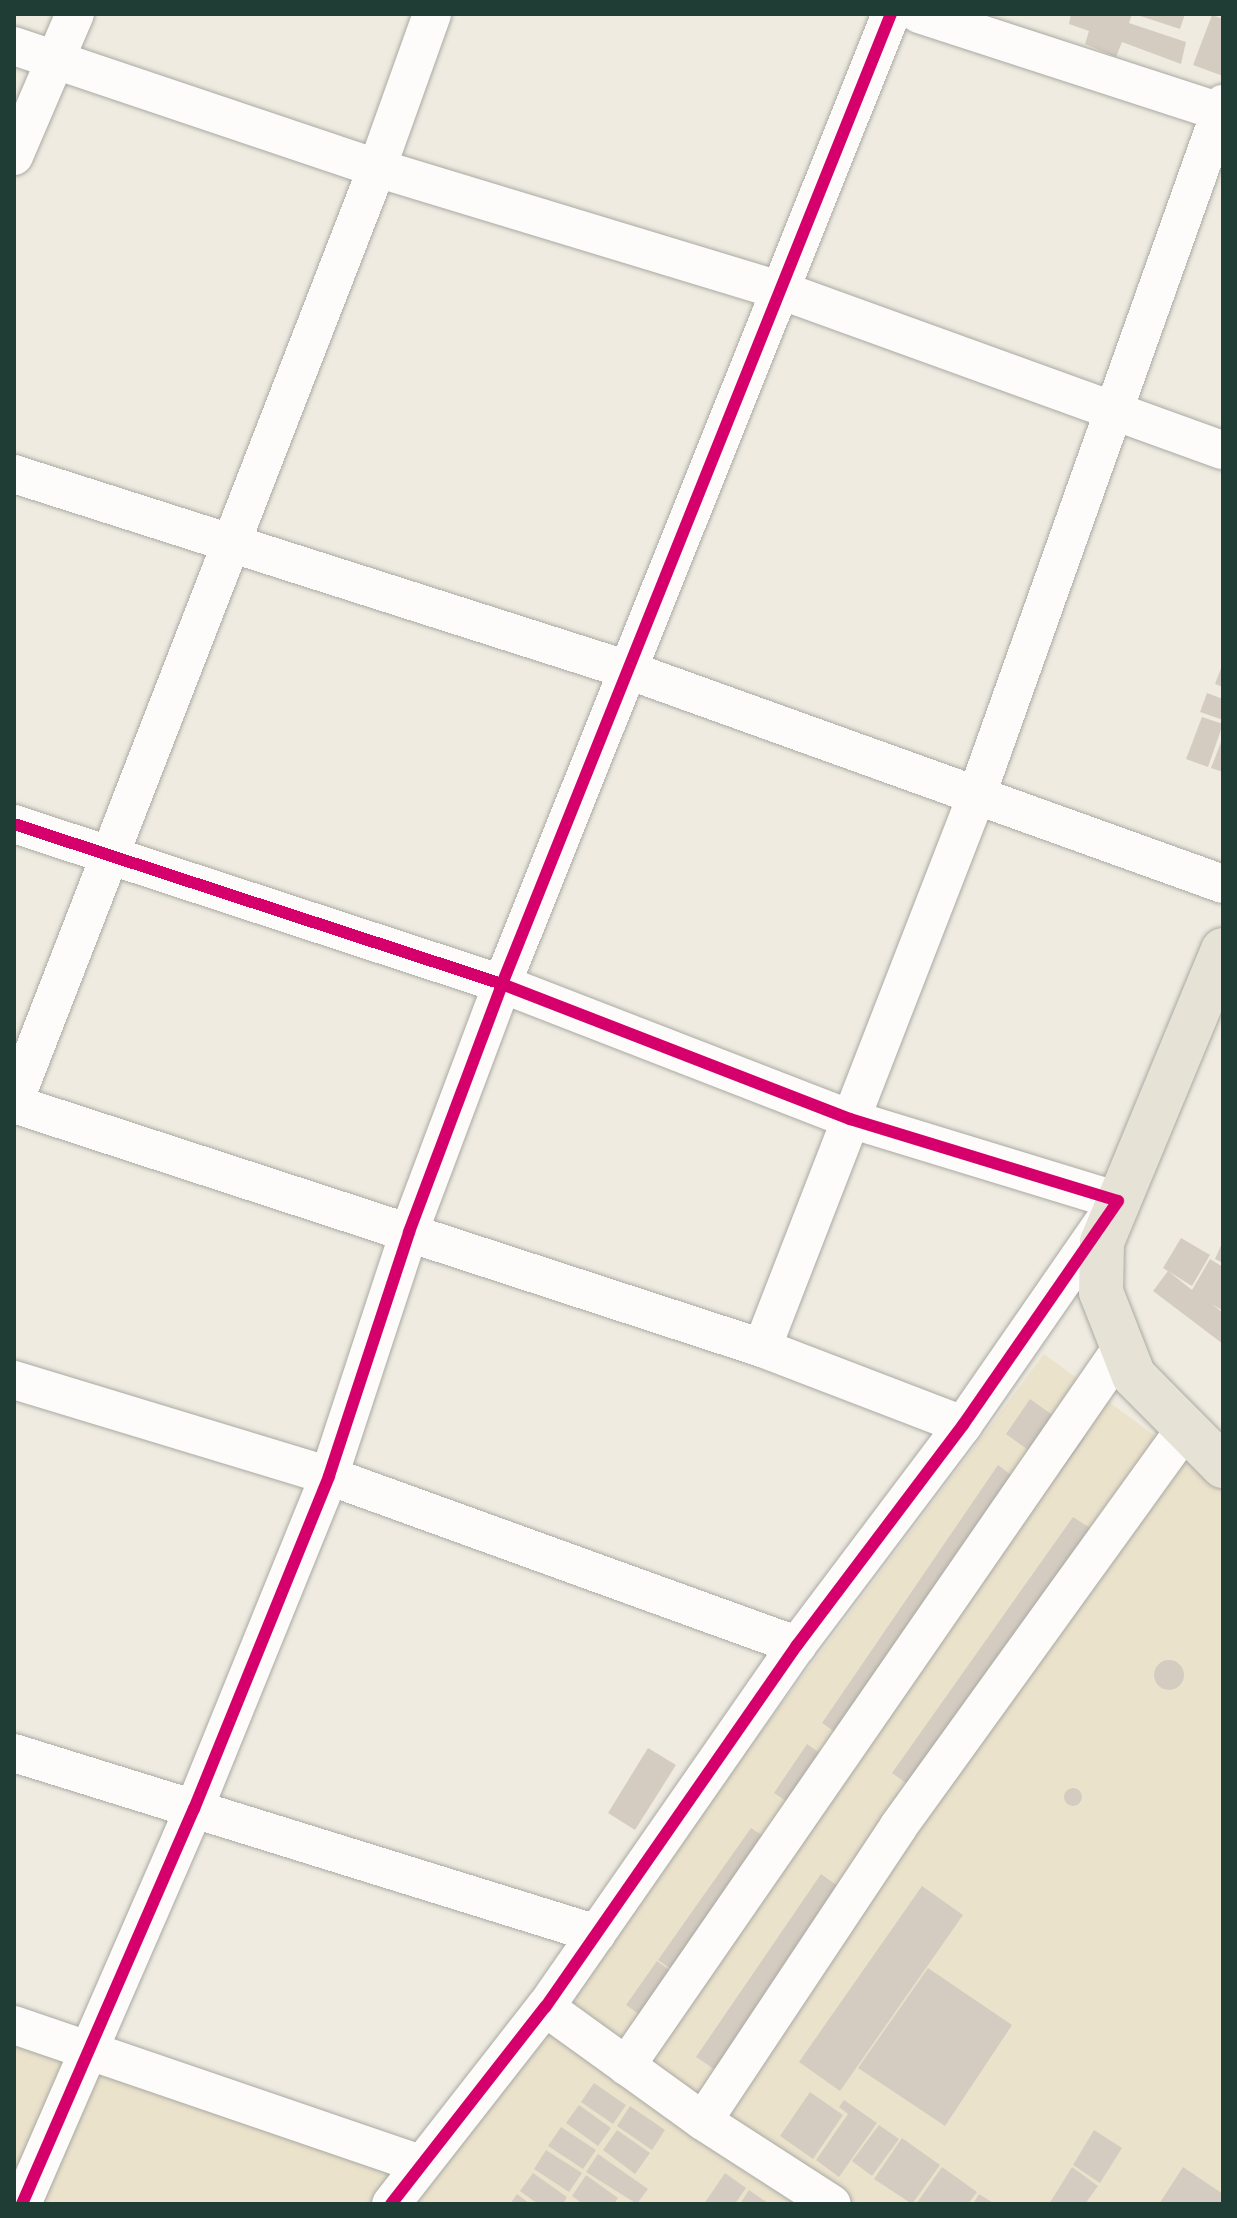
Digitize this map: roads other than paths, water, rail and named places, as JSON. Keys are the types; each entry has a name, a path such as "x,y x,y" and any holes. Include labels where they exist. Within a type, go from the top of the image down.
{"highway":[{"path":"1222,954 1102,1242 1101,1292 1121,1349 1152,1400 1223,1466"}],"street":[{"path":"14,156 75,14"},
{"path":"432,14 377,168 107,856 14,1103 762,1348 963,1425"},
{"path":"22,2204 86,2048 194,1809 329,1476 409,1232 502,984 625,669 783,291 891,14"},
{"path":"762,1348 976,797 1111,408 1222,109 919,14"},
{"path":"14,46 377,168 783,291 1223,450"},
{"path":"14,474 625,669 1223,884"},
{"path":"14,824 502,984 850,1119 1118,1201 963,1425 797,1645 545,2007 391,2204"},
{"path":"626,2066 1121,1349"},
{"path":"14,1380 329,1476 797,1645"},
{"path":"703,2121 898,1827 1184,1430"},
{"path":"14,1753 597,1934"},
{"path":"545,2007 703,2121 832,2204"},
{"path":"14,2025 421,2164"}]}
